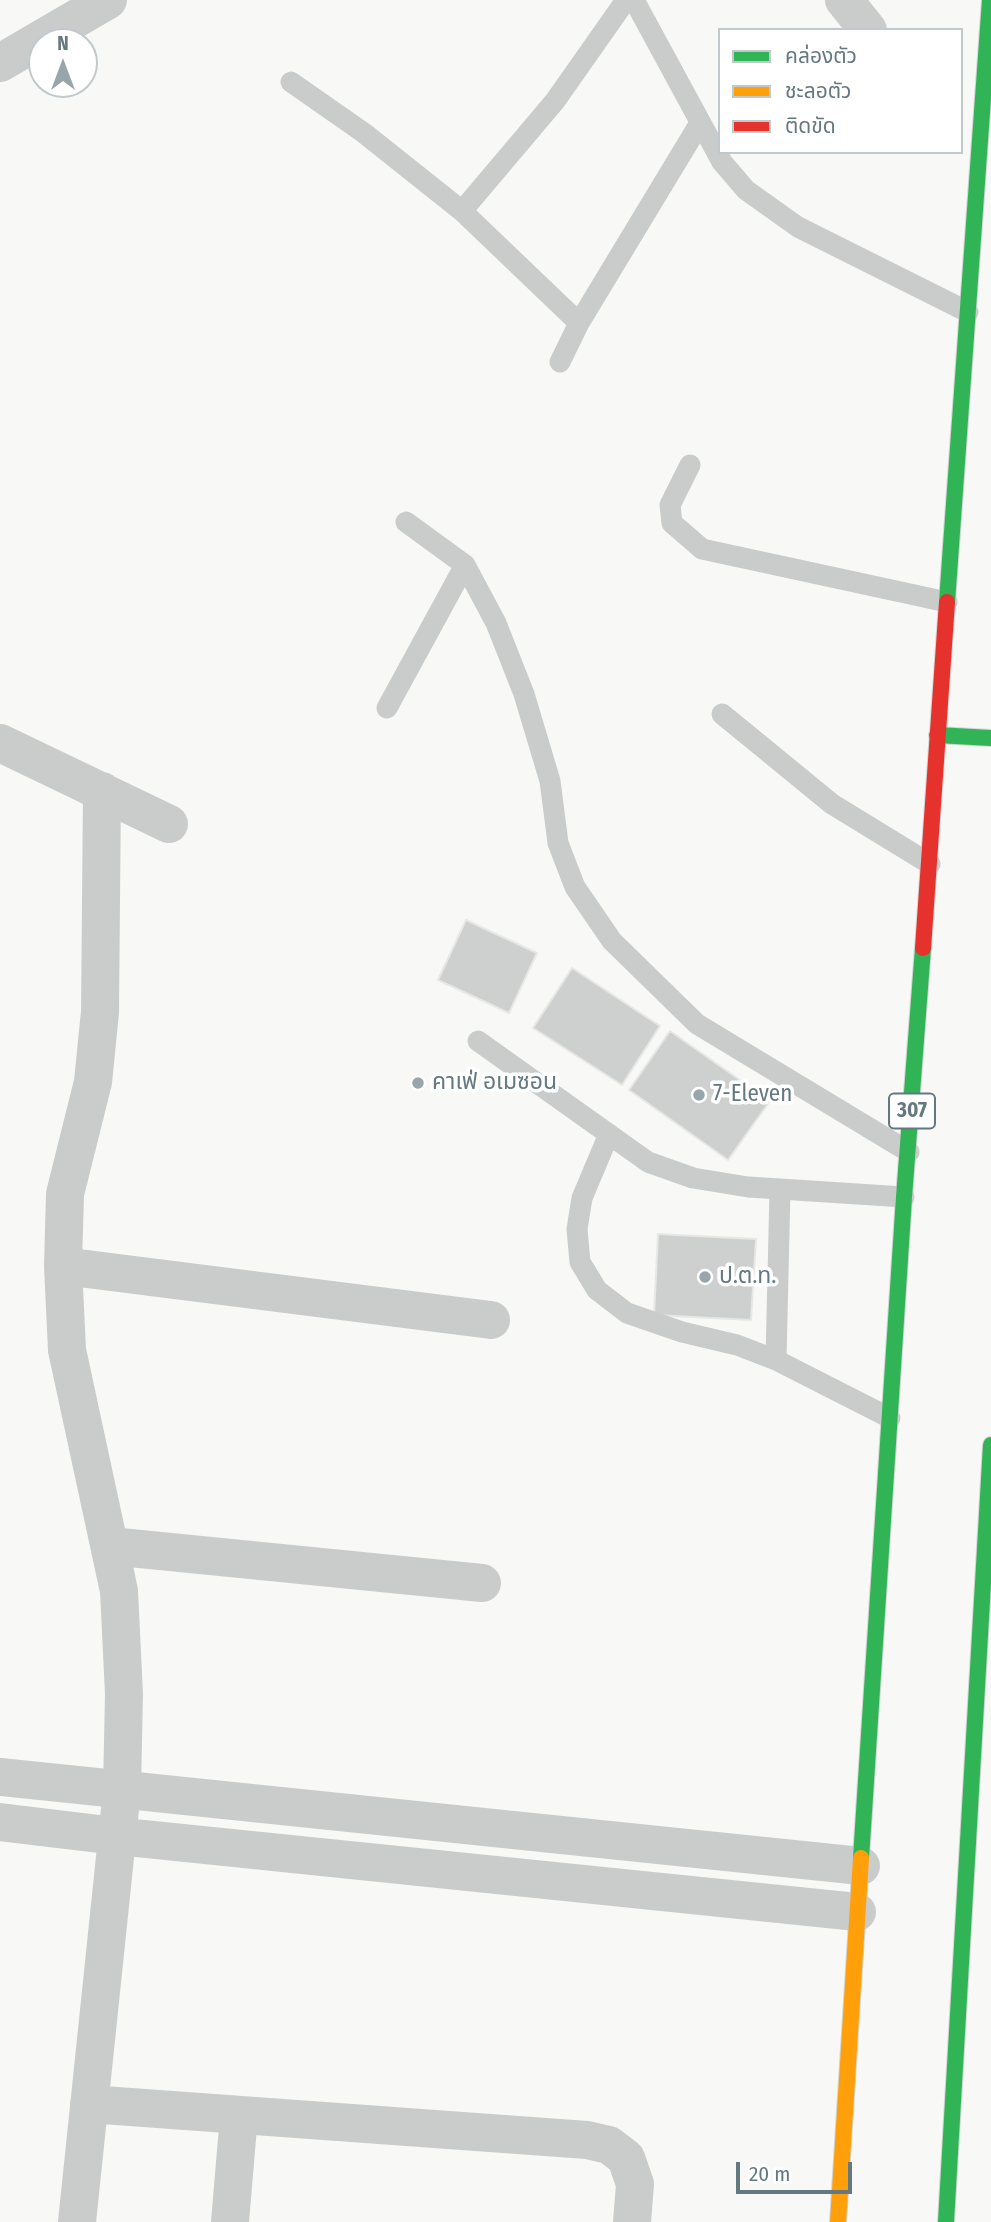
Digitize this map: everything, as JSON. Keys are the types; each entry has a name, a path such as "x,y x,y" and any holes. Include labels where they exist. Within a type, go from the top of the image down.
{"main road":[{"name":"307","path":"838,2222 904,1197 968,312 972,123 990,0"},
{"path":"937,735 991,738"},
{"path":"946,2222 991,1445"}],"street":[{"path":"0,63 108,0"},
{"path":"844,0 866,28"},
{"path":"0,743 170,824"},
{"path":"77,2222 122,1790 124,1694 119,1591 67,1350 63,1266 65,1194 93,1082 100,1012 102,791"},
{"path":"63,1266 491,1320"},
{"path":"110,1546 482,1583"},
{"path":"0,1777 861,1866"},
{"path":"0,1822 857,1912"},
{"path":"89,2104 587,2140 609,2145 626,2158 635,2184 632,2222"},
{"path":"230,2222 239,2115"}],"lane":[{"path":"462,211 555,101 626,0"},
{"path":"634,0 722,162 746,190 797,227 968,312"},
{"path":"291,82 364,133 462,211 579,323"},
{"path":"560,362 579,323 700,123"},
{"path":"690,465 670,505 672,523 702,549 947,602"},
{"path":"406,522 465,565 496,624 524,694 550,781 558,843 575,887 612,941 697,1024 909,1152"},
{"path":"387,708 465,565"},
{"path":"722,714 832,804 930,864"},
{"path":"478,1041 649,1162 693,1178 748,1187 904,1197"},
{"path":"609,1134 582,1198 577,1229 580,1262 597,1290 627,1312 682,1332 737,1345 776,1360 890,1418"},
{"path":"776,1360 780,1189"}],"building":[{"path":"466,920 537,953 509,1013 438,980"},
{"path":"572,968 660,1026 622,1085 533,1028"},
{"name":"7-Eleven","path":"670,1031 770,1101 728,1160 629,1090"},
{"name":"ป.ต.ท.","path":"658,1234 756,1239 751,1320 654,1315"}],"traffic: fast":[{"path":"947,602 990,0"},
{"path":"937,735 991,738"},
{"path":"861,1858 923,948"},
{"path":"946,2222 991,1445"}],"traffic: slow":[{"path":"838,2222 861,1858"}],"traffic: jam":[{"path":"923,948 947,602"}],"place":[{"name":"คาเฟ่ อเมซอน","path":"418,1083"},
{"name":"7-Eleven","path":"699,1095"},
{"name":"ป.ต.ท.","path":"705,1277"}]}
